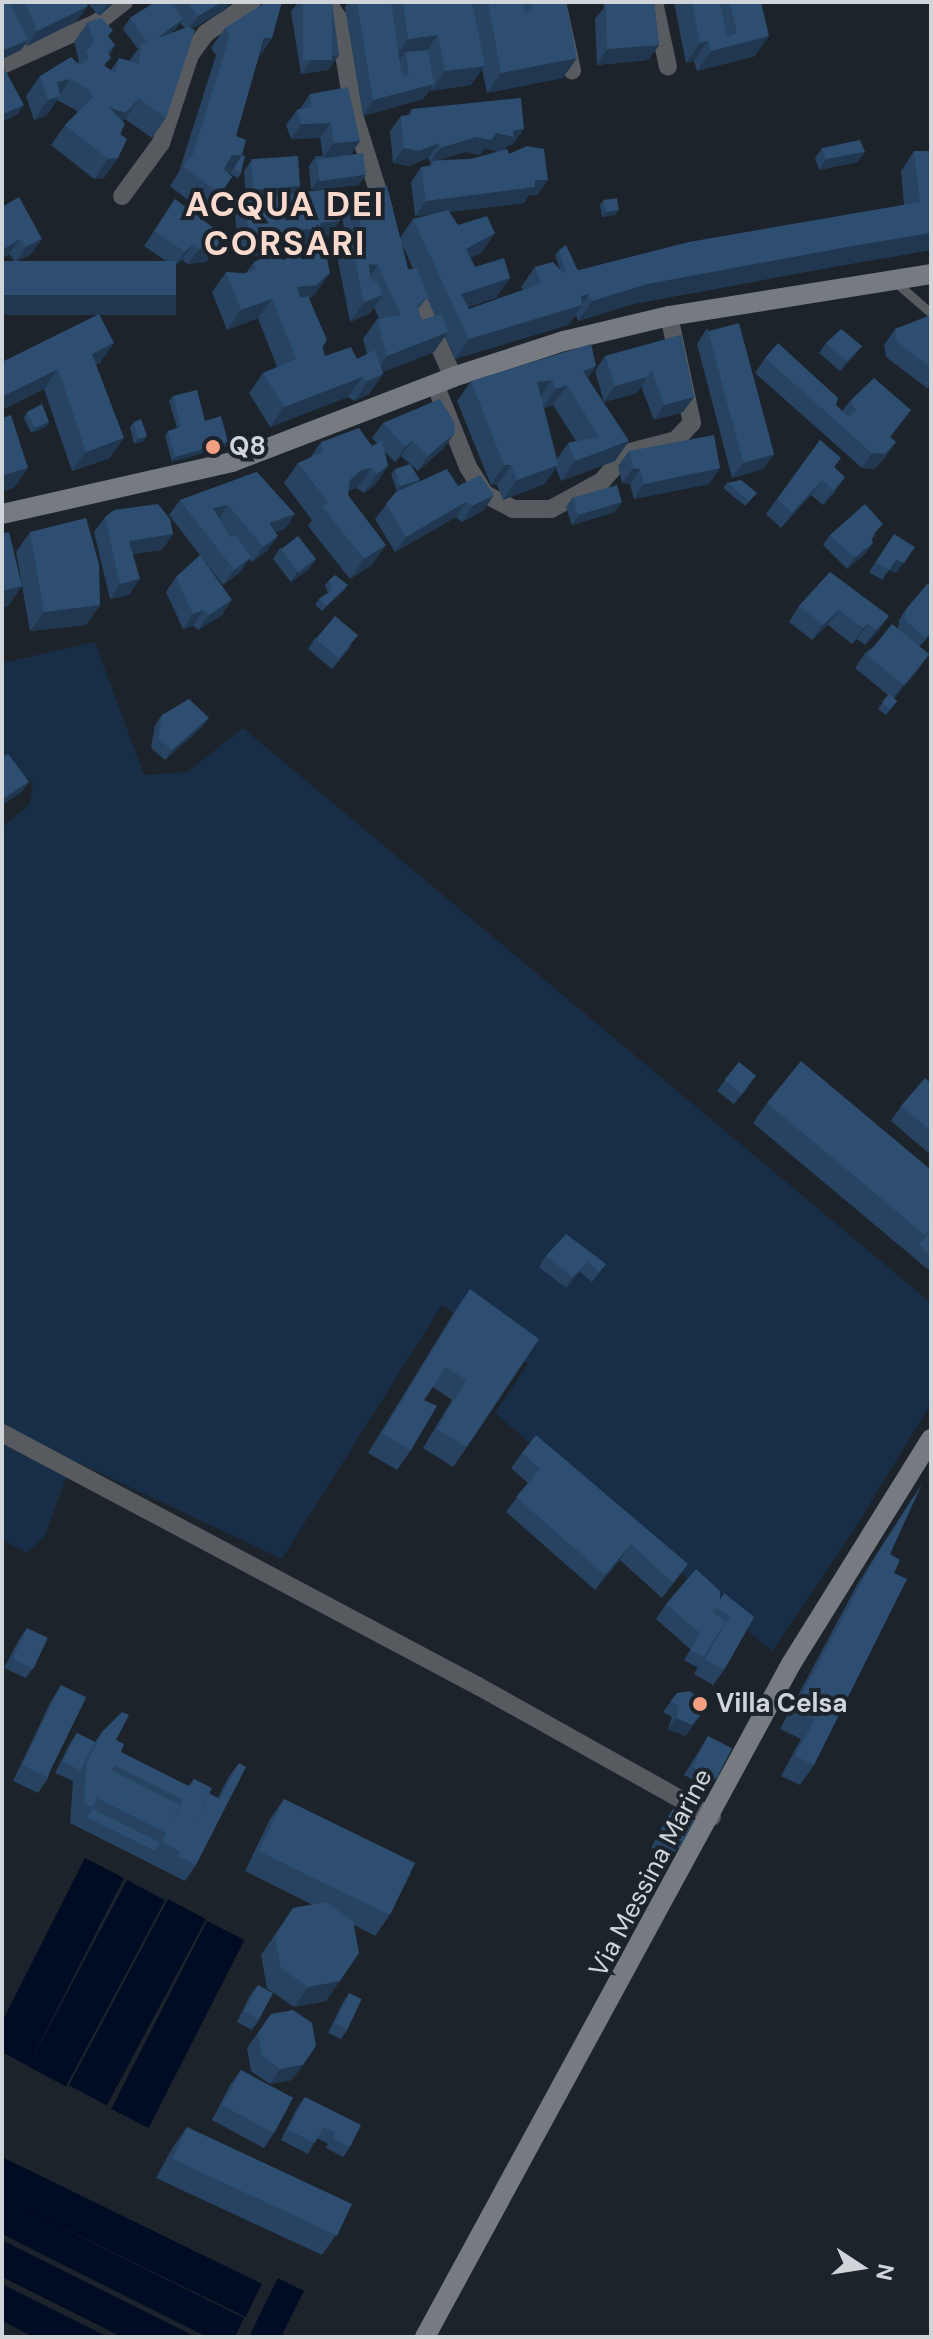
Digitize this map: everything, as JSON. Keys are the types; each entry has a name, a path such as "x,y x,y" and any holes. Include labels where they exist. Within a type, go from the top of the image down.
{"main road":[{"path":"2,514 232,462 444,380 564,341 669,316 931,274"},
{"name":"Via Messina Marine","path":"425,2337 513,2168 712,1817 791,1664 931,1439"}],"street":[{"path":"2,65 98,22 124,2"},
{"path":"122,196 161,143 190,55 206,33 252,2"},
{"path":"327,2 338,18 354,115 390,233"},
{"path":"557,2 572,70"},
{"path":"654,2 668,67"},
{"path":"402,261 444,380 468,467 485,494 513,509 551,509 602,481 626,453 676,440 692,423 669,316"},
{"path":"2,1433 490,1692 712,1817"}],"lane":[{"path":"892,280 931,313"}],"shaded area":[{"path":"95,642 144,775 187,772 243,728 931,1303 931,1403 854,1530 772,1651 495,1413 528,1364 442,1305 282,1559 79,1463 66,1478 45,1536 27,1553 2,1540 2,827 29,805 33,783 2,762 2,663"},
{"path":"85,1858 124,1878 28,2066 2,2052 2,2022"},
{"path":"127,1880 165,1900 66,2086 28,2066"},
{"path":"168,1899 206,1919 107,2105 69,2085"},
{"path":"207,1921 244,1940 149,2128 111,2109"},
{"path":"2,2157 262,2284 246,2317 2,2198"},
{"path":"2,2198 244,2318 235,2337 207,2337 2,2234"},
{"path":"2,2240 196,2337 122,2337 2,2277"},
{"path":"278,2278 304,2291 281,2337 249,2337"},
{"path":"2,2284 108,2337 34,2337 2,2321"}],"building":[{"path":"2,2 10,2 28,40 4,50 2,46"},
{"path":"25,2 86,2 88,6 37,31"},
{"path":"155,2 170,2 183,19 147,42 130,18"},
{"path":"186,2 222,2 198,16"},
{"path":"266,2 282,2 272,38 264,38 236,136 246,140 242,155 232,155 224,169 232,177 220,194 183,166 193,154 230,35 225,28"},
{"path":"303,2 332,2 332,60 303,60"},
{"path":"357,2 391,2 402,77 409,75 406,52 428,50 434,84 373,100"},
{"path":"403,2 472,2 485,66 445,71 438,35 408,39"},
{"path":"488,2 523,2 525,13 532,10 531,2 566,2 577,58 501,73"},
{"path":"654,2 659,45 607,49 606,4"},
{"path":"692,2 720,2 727,37 737,33 730,2 761,2 769,36 711,51 708,41 700,43"},
{"path":"101,18 113,30 108,36 115,45 107,51 111,58 103,65 115,73 119,58 139,64 141,44 188,27 195,30 166,118 139,99 125,113 109,107 125,124 120,134 127,139 118,158 108,159 65,125 93,97 90,90 70,79 57,82 60,96 48,100 40,76 71,57 79,65 89,58 86,51 94,43 88,22"},
{"path":"5,70 24,105 2,115 2,72"},
{"path":"348,87 360,141 334,143 331,123 301,124 297,110 311,107 310,94"},
{"path":"521,98 524,129 513,131 513,137 496,133 491,140 476,137 440,148 439,143 419,151 404,148 401,116 411,115 412,109"},
{"path":"860,140 865,152 826,159 822,148"},
{"path":"527,146 544,149 548,180 535,180 535,187 426,201 421,167 433,166 432,161 471,159 507,149 509,154"},
{"path":"914,151 931,151 931,233 647,284 592,301 589,294 581,296 582,305 469,339 413,219 448,210 458,225 487,216 495,233 466,249 475,267 504,258 510,278 461,294 469,309 534,286 541,282 535,267 553,262 563,273 689,242 920,202"},
{"path":"363,153 366,175 320,181 316,160"},
{"path":"242,155 245,156 241,173 234,169"},
{"path":"298,156 300,186 253,189 251,159"},
{"path":"387,186 408,269 417,269 428,296 417,306 422,320 442,314 448,332 387,356 377,319 401,315 378,265 369,264 371,280 378,282 383,295 364,302 350,236 362,233 354,190"},
{"path":"333,188 340,221 321,223 318,229 292,230 292,237 250,243 245,201"},
{"path":"19,197 42,239 26,247 20,239 2,250 2,207"},
{"path":"617,198 619,210 606,212 604,200"},
{"path":"175,199 223,235 217,247 199,249 193,244 185,252 154,231"},
{"path":"324,245 330,273 316,285 297,287 300,298 308,296 327,340 322,348 325,356 351,347 357,359 375,350 383,374 368,381 362,377 284,407 263,373 296,359 272,299 241,310 226,272 244,274 256,269 254,262 275,253 283,260"},
{"path":"566,245 578,271 566,273 559,250"},
{"path":"2,261 176,261 176,295 2,295"},
{"path":"99,314 114,343 92,354 124,438 86,452 58,369 2,397 2,362"},
{"path":"931,315 931,368 897,342 895,329"},
{"path":"739,323 774,454 743,463 708,331"},
{"path":"841,329 862,346 847,361 826,343"},
{"path":"681,335 694,397 664,405 652,370 647,377 615,386 605,356"},
{"path":"778,343 838,398 836,405 848,417 856,410 850,401 874,378 911,410 890,437 896,442 885,454 872,453 765,358"},
{"path":"591,344 596,366 583,371 629,441 575,461 568,443 599,437 567,385 556,389 552,380 537,382 558,465 517,480 511,465 504,465 471,381"},
{"path":"197,390 205,421 221,416 228,442 175,457 168,431 181,427 173,396"},
{"path":"440,399 454,422 455,433 428,456 412,441 405,447 383,423"},
{"path":"42,404 49,422 35,428 27,412"},
{"path":"11,415 28,468 2,476 2,418"},
{"path":"141,419 147,436 138,439 134,422"},
{"path":"359,428 372,446 382,441 388,466 378,473 371,468 361,470 350,480 348,495 386,545 364,559 322,506 329,503 298,463 323,452 321,442"},
{"path":"714,435 720,468 644,484 640,469 633,468 629,451"},
{"path":"820,440 841,458 834,467 845,477 834,490 822,480 792,513 777,499"},
{"path":"410,464 420,480 400,486 395,469"},
{"path":"447,469 458,486 480,475 494,495 472,506 466,502 406,537 386,504 396,492"},
{"path":"257,472 295,514 269,523 278,536 263,547 228,505 213,508 230,537 236,536 251,557 234,570 180,500"},
{"path":"741,480 757,493 749,501 727,483"},
{"path":"617,485 622,502 578,515 573,498"},
{"path":"158,504 170,519 173,534 129,541 140,579 120,584 105,517 114,510"},
{"path":"865,504 883,524 871,537 873,543 854,558 830,535"},
{"path":"86,518 99,564 100,605 44,612 30,532"},
{"path":"9,532 22,586 2,591 2,534"},
{"path":"894,534 915,547 904,563 896,560 889,570 876,562"},
{"path":"298,536 316,559 299,572 281,550"},
{"path":"200,555 232,600 209,615 204,610 193,614 176,577"},
{"path":"830,572 889,616 876,630 868,624 863,628 839,610 823,625 799,606"},
{"path":"335,575 348,585 326,606 319,599 332,590 329,580"},
{"path":"928,583 931,586 931,631 925,638 905,620 906,609"},
{"path":"335,616 358,635 339,658 316,639"},
{"path":"892,624 929,654 904,685 867,655"},
{"path":"889,694 897,701 890,710 882,702"},
{"path":"189,699 209,718 172,750 158,738 162,715"},
{"path":"8,754 29,782 3,799 2,757"},
{"path":"801,1061 931,1170 931,1228 925,1235 767,1103"},
{"path":"739,1062 756,1076 742,1094 725,1080"},
{"path":"925,1078 931,1083 931,1131 901,1106"},
{"path":"566,1234 606,1264 599,1272 588,1262 573,1277 546,1256"},
{"path":"928,1234 931,1236 931,1256 919,1245"},
{"path":"470,1289 539,1339 467,1447 437,1429 466,1380 446,1367 424,1400 437,1406 411,1450 382,1433"},
{"path":"536,1435 688,1564 673,1583 631,1544 605,1575 516,1497 540,1469 522,1453"},
{"path":"922,1484 890,1554 900,1560 894,1573 872,1563 866,1572"},
{"path":"872,1563 907,1579 814,1765 795,1756 815,1719 794,1709"},
{"path":"696,1569 720,1591 720,1600 724,1593 754,1617 724,1670 705,1659 730,1616 716,1608 701,1634 666,1604"},
{"path":"713,1613 726,1621 703,1657 690,1649"},
{"path":"27,1628 48,1638 33,1669 13,1659"},
{"path":"61,1685 86,1697 47,1777 22,1765"},
{"path":"689,1691 709,1704 692,1725 676,1718 679,1706 670,1702 677,1693"},
{"path":"122,1712 129,1715 116,1740 124,1744 121,1752 190,1787 194,1779 212,1788 181,1852 162,1842 166,1833 97,1798 93,1807 84,1803 87,1762 102,1732","holes":["114,1765 183,1800 173,1819 104,1785"]},
{"path":"77,1733 95,1742 80,1771 62,1762"},
{"path":"708,1736 732,1748 717,1779 693,1766"},
{"path":"239,1763 246,1767 196,1865 178,1856 210,1794 220,1799"},
{"path":"111,1770 180,1805 172,1820 103,1785"},
{"path":"284,1799 415,1863 390,1915 259,1851"},
{"path":"92,1809 159,1842 155,1851 88,1818"},
{"path":"673,1809 694,1820 679,1849 658,1837"},
{"path":"326,1902 353,1921 359,1953 340,1981 308,1987 281,1968 275,1936 293,1908"},
{"path":"258,1985 273,1993 259,2019 244,2011"},
{"path":"349,1993 362,1999 348,2029 335,2023"},
{"path":"293,2010 312,2023 316,2046 303,2065 280,2069 262,2056 258,2033 271,2014"},
{"path":"241,2070 293,2098 274,2133 222,2105"},
{"path":"305,2097 361,2125 350,2147 333,2138 335,2133 323,2127 315,2143 288,2130"},
{"path":"187,2127 352,2204 337,2236 172,2159"}],"place":[{"name":"Q8","path":"213,447"},
{"name":"Villa Celsa","path":"700,1704"}],"district":[{"name":"ACQUA DEI CORSARI","path":"285,224"}]}
